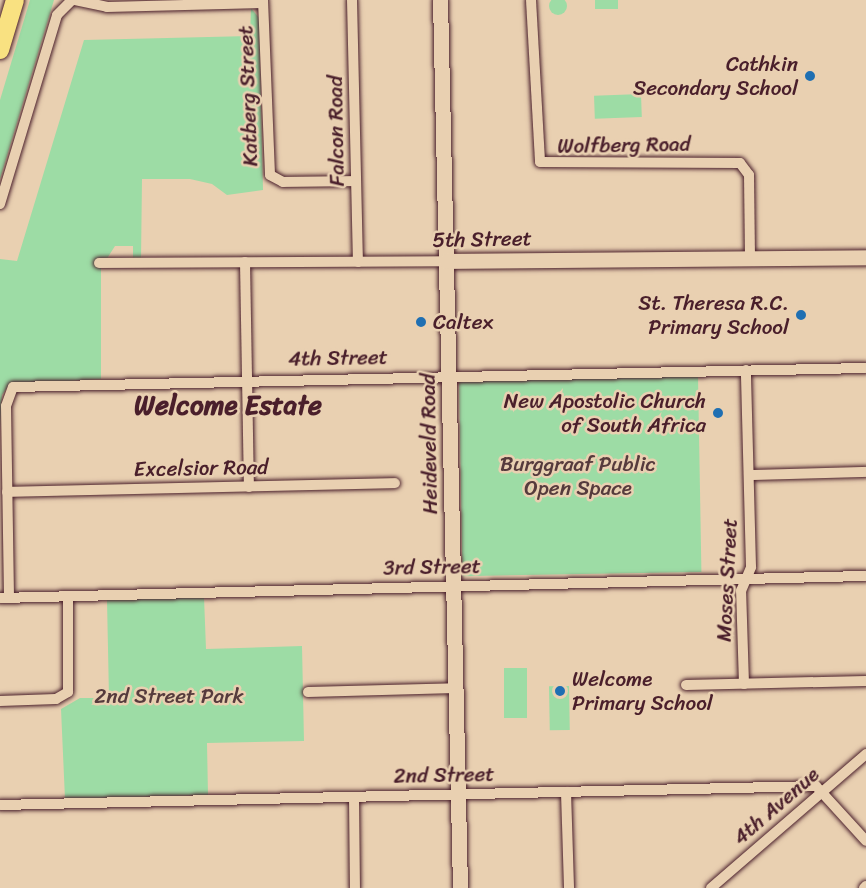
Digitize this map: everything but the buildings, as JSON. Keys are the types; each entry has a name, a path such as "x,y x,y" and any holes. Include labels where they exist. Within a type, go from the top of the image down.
{"highway":[{"path":"0,50 15,0"}],"street":[{"path":"0,204 57,15 73,0 88,2 263,2"},
{"name":"Falcon Road","path":"352,0 358,262"},
{"name":"Heideveld Road","path":"440,0 460,888"},
{"name":"Wolfberg Road","path":"531,0 540,162 740,163 749,175 750,257"},
{"name":"Katberg Street","path":"263,2 270,175 283,182 356,181"},
{"name":"5th Street","path":"99,264 866,257"},
{"path":"245,262 249,487"},
{"name":"4th Street","path":"8,492 6,405 9,391 23,385 866,368"},
{"name":"Moses Street","path":"744,684 741,591 751,567 746,370"},
{"path":"748,475 866,472"},
{"name":"Excelsior Road","path":"8,492 395,483"},
{"path":"4,598 8,492"},
{"name":"3rd Street","path":"4,598 866,576"},
{"path":"0,701 56,699 68,692 68,596"},
{"path":"686,685 866,681"},
{"path":"308,692 456,688"},
{"name":"4th Avenue","path":"711,888 866,754"},
{"name":"2nd Street","path":"0,805 816,786 822,792"},
{"path":"566,792 569,888"},
{"path":"822,792 866,840"},
{"path":"354,797 355,888"}],"green space":[{"path":"558,-3 564,0 567,6 564,12 558,15 552,12 549,6 552,0"},
{"path":"30,0 54,0 0,179 0,100"},
{"path":"595,0 618,0 618,9 595,9"},
{"path":"251,8 259,18 263,190 227,195 212,184 190,179 142,179 141,260 133,259 133,246 115,246 101,268 101,379 9,385 2,395 0,428 0,259 17,261 84,40 250,36"},
{"path":"641,94 642,117 595,119 594,96"},
{"name":"Burggraaf Public Open Space","path":"698,376 701,572 462,576 459,380"},
{"name":"2nd Street Park","path":"204,597 206,649 302,646 304,741 207,743 208,795 65,799 61,709 80,698 109,698 107,600"},
{"path":"504,668 527,668 527,718 504,718"},
{"path":"549,686 569,686 570,730 550,730"}],"place":[{"name":"Cathkin Secondary School","path":"810,76"},
{"name":"St. Theresa R.C. Primary School","path":"801,315"},
{"name":"Caltex","path":"421,322"},
{"name":"New Apostolic Church of South Africa","path":"718,413"},
{"name":"Welcome Primary School","path":"560,691"}],"district":[{"name":"Welcome Estate","path":"228,406"}]}
